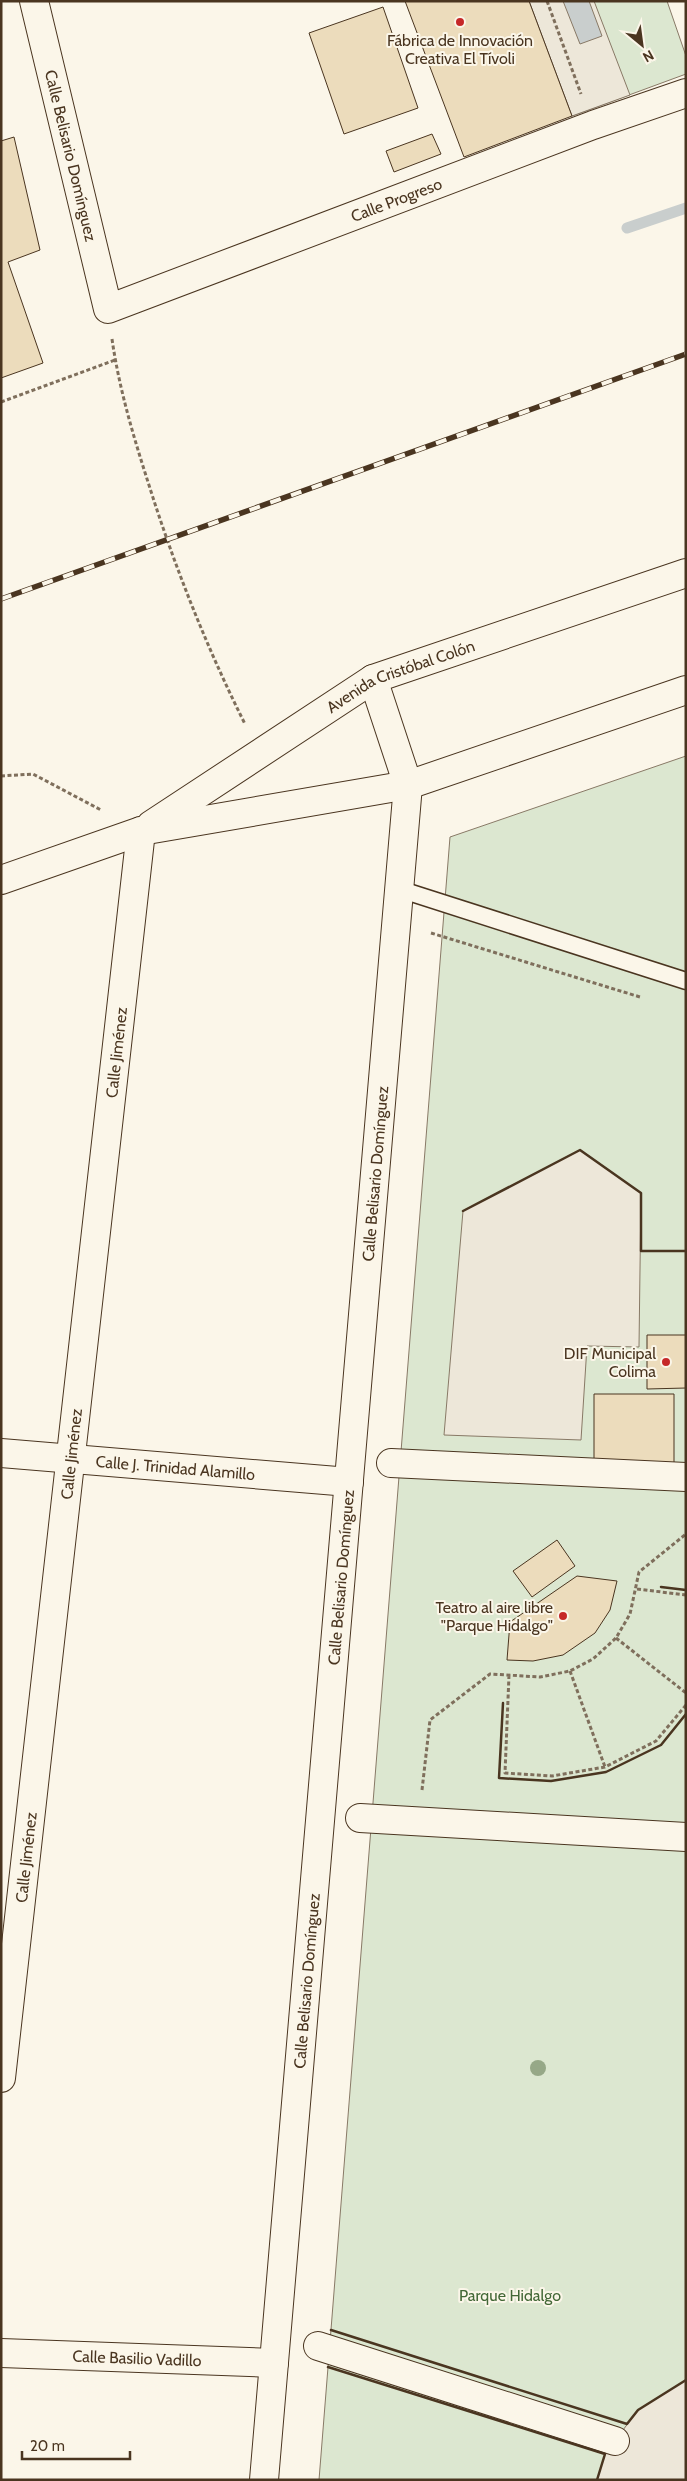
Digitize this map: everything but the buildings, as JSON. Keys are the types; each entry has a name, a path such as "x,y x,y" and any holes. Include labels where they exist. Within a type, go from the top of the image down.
{"street":[{"name":"Calle Belisario Domínguez","path":"34,1 108,309"},
{"name":"Calle Progreso","path":"108,309 593,125 686,93"},
{"name":"Avenida Cristóbal Colón","path":"141,831 373,679 686,572"},
{"name":"Calle Belisario Domínguez","path":"264,2480 408,785 373,679"},
{"name":"Avenida Cristóbal Colón","path":"1,880 141,831 408,785 686,690"},
{"name":"Calle Jiménez","path":"1,2078 141,831"},
{"name":"Calle J. Trinidad Alamillo","path":"1,1453 349,1482"},
{"path":"391,1463 686,1477"},
{"path":"360,1818 686,1837"},
{"path":"318,2346 615,2440"},
{"name":"Calle Basilio Vadillo","path":"1,2353 274,2363"}],"lane":[{"path":"399,889 686,981"}],"path":[{"path":"546,1 593,125"},
{"path":"108,309 118,380 166,540 218,670 260,754"},
{"path":"1,402 115,360"},
{"path":"1,776 33,774 141,831"},
{"path":"431,933 648,1000"},
{"path":"419,1822 430,1720 490,1674 540,1677 570,1672 593,1658 616,1638 630,1614 640,1572 686,1534"},
{"path":"637,1589 686,1595"},
{"path":"616,1638 684,1692 686,1686"},
{"path":"570,1672 605,1767"},
{"path":"509,1675 505,1773 552,1776 605,1767 656,1741 686,1705"}],"green space":[{"path":"529,1 667,1 686,56 686,74 572,116"},
{"name":"Parque Hidalgo","path":"686,756 686,2480 319,2480 450,837"}],"shaded area":[{"path":"529,1 594,1 630,95 572,116"},
{"path":"563,1 589,1 602,36 580,44"},
{"path":"580,1150 641,1193 639,1347 587,1346 581,1440 444,1435 463,1211"},
{"path":"686,2380 686,2480 597,2480 605,2454 638,2410"}],"waterway":[{"path":"627,228 686,208"}],"railway":[{"path":"1,599 686,354"}],"wall":[{"path":"463,1211 580,1150 641,1193 641,1251 686,1251"},
{"path":"661,1587 686,1590"},
{"path":"503,1703 499,1778 551,1781 606,1772 661,1745 686,1714"},
{"path":"331,2330 627,2424 638,2410 686,2380"},
{"path":"328,2367 605,2454 597,2480"}],"place":[{"name":"Fábrica de Innovación Creativa El Tívoli","path":"460,22"},
{"name":"DIF Municipal Colima","path":"666,1362"},
{"name":"Teatro al aire libre \"Parque Hidalgo\"","path":"563,1616"}]}
